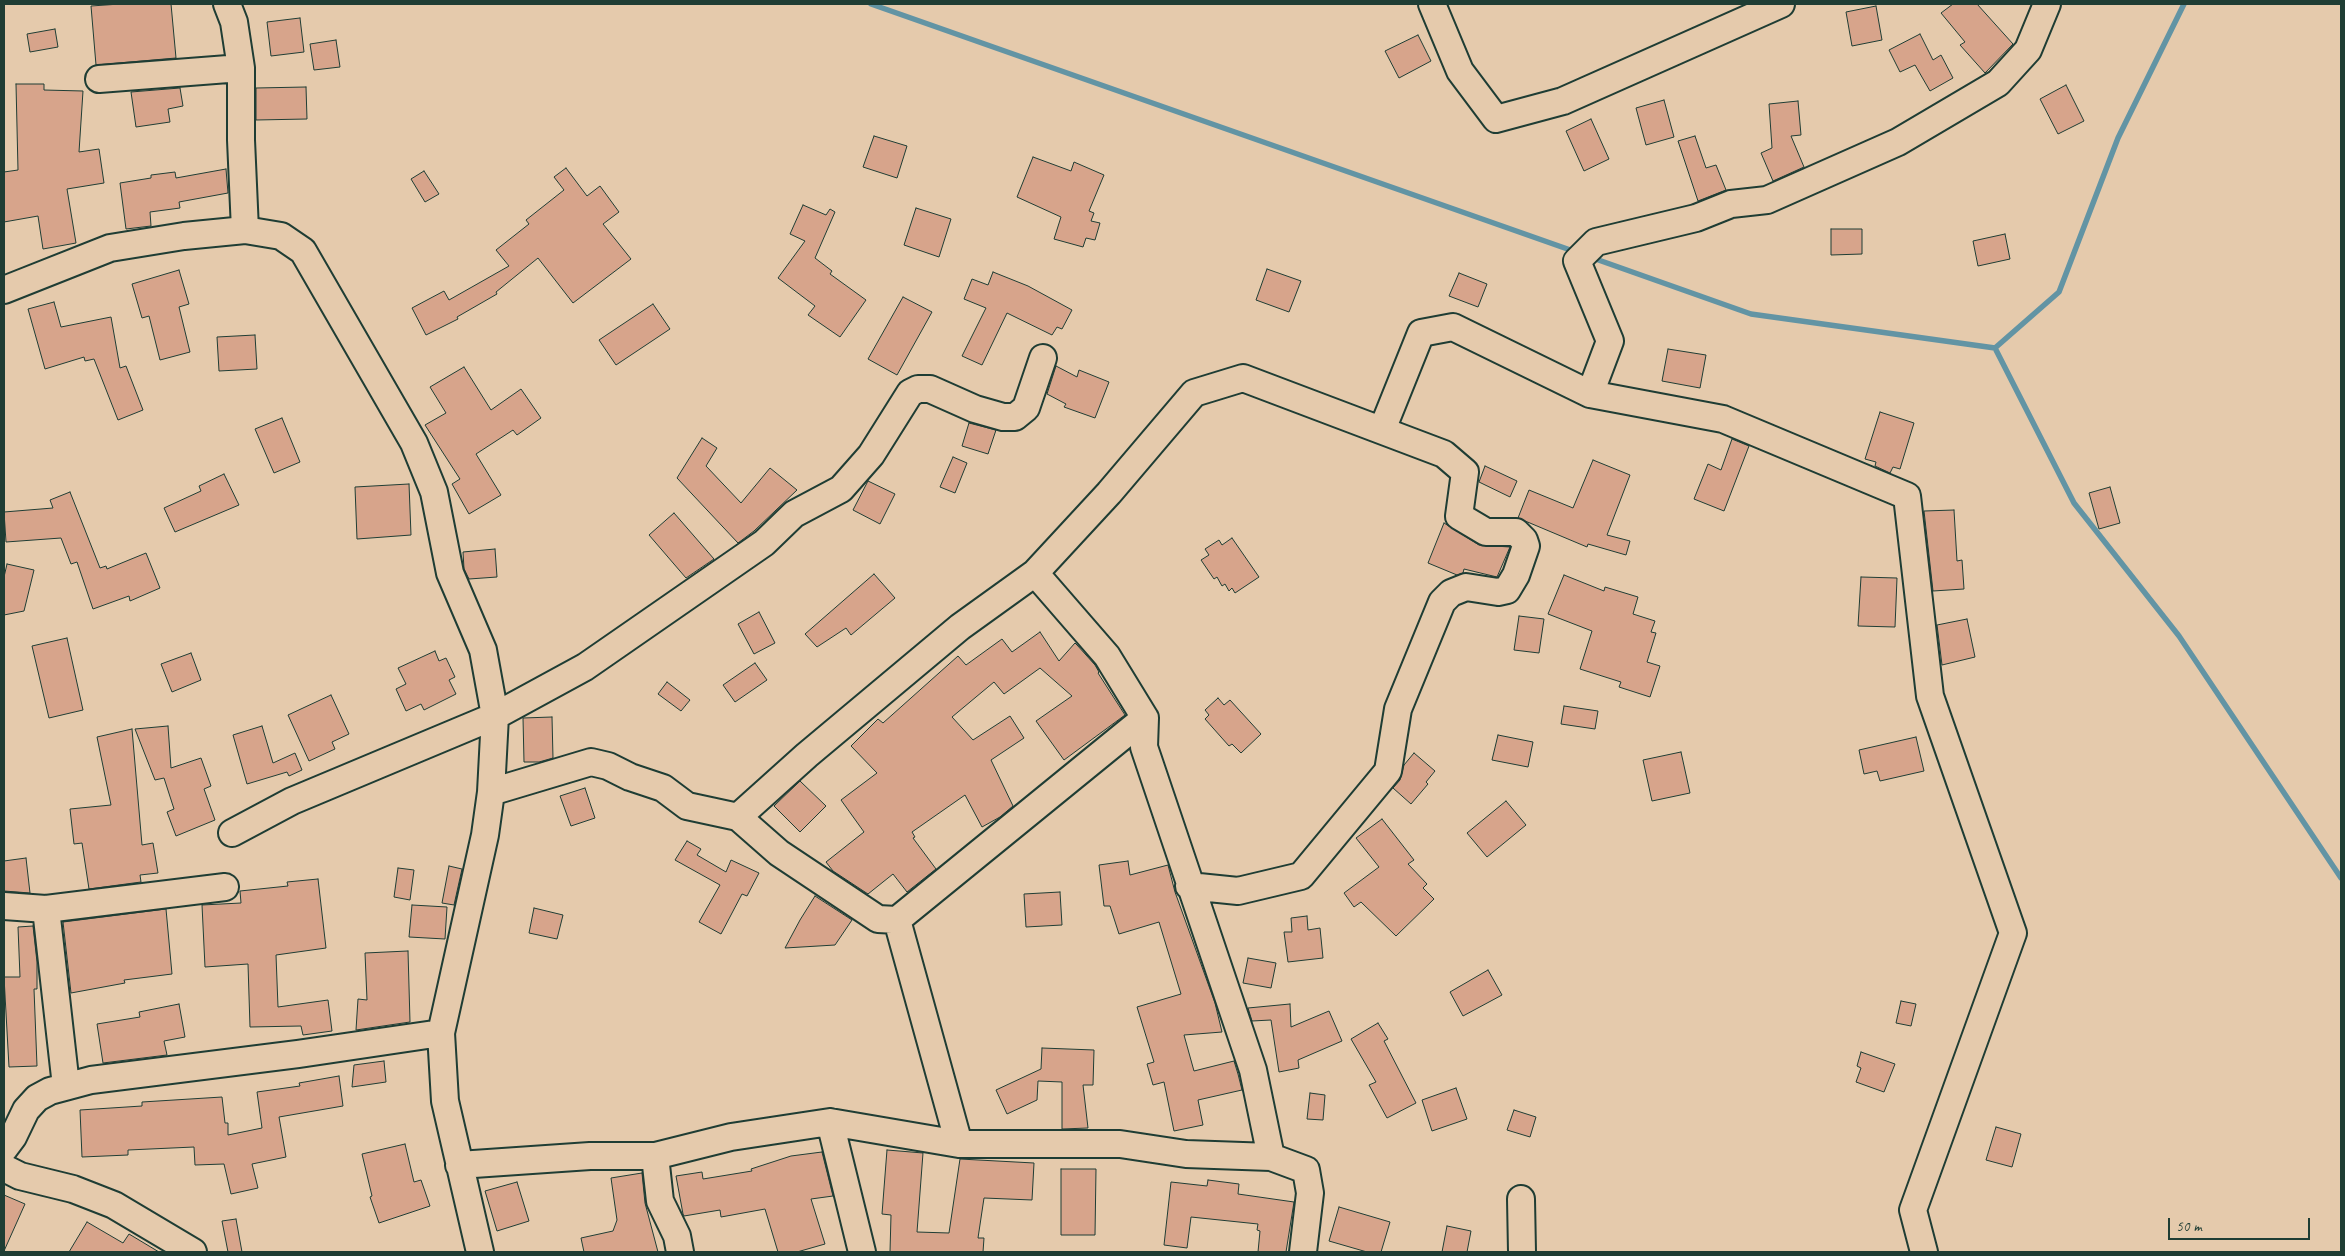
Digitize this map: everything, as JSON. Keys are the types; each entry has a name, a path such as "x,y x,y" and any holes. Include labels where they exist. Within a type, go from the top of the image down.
{"street":[{"path":"228,4 234,22 241,68 245,230"},
{"path":"1432,4 1460,71 1496,119 1563,101 1781,4"},
{"path":"1590,394 1610,341 1577,261 1596,242 1696,218 1732,204 1767,200 1898,142 1998,83 2028,50 2046,4"},
{"path":"100,79 241,68"},
{"path":"4,290 110,248 184,236 245,230 281,236 303,251 414,442 434,492 450,573 483,650 495,716 491,792 485,835 440,1033 446,1101 480,1252"},
{"path":"1382,430 1421,333 1453,327 1590,394 1723,419 1907,496 1930,696 2013,933 1913,1210 1924,1252"},
{"path":"232,833 292,801 495,716 585,667 764,543 794,514 841,488 871,455 910,394 918,390 930,388 975,410 1003,417 1015,416 1026,408 1043,358"},
{"path":"738,817 807,754 960,627 1035,573 1109,493 1194,393 1243,378 1444,454 1465,472 1459,516 1486,532 1516,532 1524,540 1526,546 1516,575 1507,590 1498,592 1466,587 1451,593 1442,602 1398,709 1388,771 1301,876 1238,891 1190,886"},
{"path":"1035,573 1107,656 1144,718 1144,747 1253,1070 1271,1158"},
{"path":"491,792 591,762 608,766 630,777 663,788 687,806 738,817 779,853 878,919 897,920 1144,718"},
{"path":"4,906 46,909 224,887"},
{"path":"46,909 66,1086"},
{"path":"897,920 960,1144"},
{"path":"4,1149 13,1137 26,1110 37,1098 66,1086 91,1080 298,1054 440,1033"},
{"path":"459,1165 590,1156 656,1156 731,1136 830,1122 960,1144 1120,1144 1186,1154 1271,1158 1306,1170 1310,1193 1303,1252"},
{"path":"830,1122 862,1252"},
{"path":"656,1156 659,1196 676,1236 680,1252"},
{"path":"4,1168 20,1176 73,1190 114,1205 193,1252"},
{"path":"1521,1199 1522,1252"}],"building":[{"path":"171,4 176,58 96,65 91,6"},
{"path":"1953,4 1977,4 2013,44 1985,73 1960,45 1965,42 1941,13"},
{"path":"1876,6 1882,40 1852,46 1846,12"},
{"path":"300,18 304,52 271,56 267,22"},
{"path":"55,29 58,47 30,52 27,34"},
{"path":"1920,34 1933,60 1941,55 1953,78 1930,91 1915,65 1900,72 1889,50"},
{"path":"1418,35 1431,61 1399,78 1385,51"},
{"path":"336,40 340,67 314,70 310,44"},
{"path":"16,84 44,84 44,90 83,91 79,152 99,149 104,183 67,189 76,243 43,249 38,216 4,222 4,172 18,170"},
{"path":"2066,85 2084,121 2058,134 2040,99"},
{"path":"306,87 307,119 256,120 256,88"},
{"path":"180,88 183,106 168,109 170,122 136,127 131,92"},
{"path":"1664,100 1674,137 1646,145 1636,108"},
{"path":"1798,101 1801,135 1791,136 1804,167 1773,181 1761,153 1772,148 1769,104"},
{"path":"1591,119 1609,159 1584,171 1566,131"},
{"path":"874,136 907,146 897,178 863,167"},
{"path":"1695,136 1706,168 1716,165 1726,190 1698,201 1678,141"},
{"path":"1033,157 1071,171 1074,162 1104,175 1089,211 1094,213 1091,221 1100,223 1095,240 1086,238 1083,247 1054,239 1061,217 1017,197"},
{"path":"566,168 587,196 600,186 619,212 603,224 631,259 573,303 538,258 496,292 497,294 457,317 458,319 426,335 412,308 444,291 449,300 509,266 496,250 529,224 526,220 564,190 554,177"},
{"path":"226,169 228,193 179,202 180,208 150,212 151,226 126,229 120,183 151,178 151,175 175,172 176,178"},
{"path":"424,171 439,194 425,202 411,179"},
{"path":"803,205 826,215 830,209 835,212 815,258 832,271 830,274 866,300 840,337 808,315 815,306 778,278 805,241 790,234"},
{"path":"916,208 951,219 939,257 904,245"},
{"path":"1831,229 1862,229 1862,254 1831,255"},
{"path":"2005,234 2010,259 1978,266 1973,241"},
{"path":"1267,269 1301,281 1289,312 1256,300"},
{"path":"179,270 189,304 179,307 190,352 160,360 149,316 142,318 132,284"},
{"path":"993,272 1028,286 1072,310 1062,329 1057,327 1052,335 1007,313 982,365 962,356 986,308 964,299 972,279 988,285"},
{"path":"1459,273 1487,284 1478,307 1449,296"},
{"path":"903,297 932,312 897,375 868,359"},
{"path":"54,302 61,327 111,317 120,368 126,366 143,410 118,420 94,359 85,361 84,357 45,369 28,309"},
{"path":"653,304 670,329 616,365 599,340"},
{"path":"255,335 257,369 219,371 217,337"},
{"path":"1668,349 1706,355 1700,388 1662,381"},
{"path":"1056,366 1077,377 1079,370 1109,382 1095,418 1064,407 1066,404 1047,394"},
{"path":"464,367 491,410 521,389 541,418 517,435 513,430 476,454 501,495 469,514 452,484 460,479 425,425 446,413 430,387"},
{"path":"1880,412 1914,423 1900,469 1893,467 1890,473 1875,466 1876,462 1865,459"},
{"path":"282,418 300,462 274,473 255,429"},
{"path":"969,423 996,430 988,454 962,446"},
{"path":"702,438 717,448 706,466 741,503 770,468 797,490 754,531 738,543 677,478"},
{"path":"1732,439 1749,446 1724,511 1694,499 1708,464 1721,470"},
{"path":"953,457 967,463 955,493 940,487"},
{"path":"1593,460 1630,475 1607,535 1630,541 1626,555 1588,544 1587,547 1518,518 1529,490 1573,508"},
{"path":"1485,466 1517,481 1510,497 1479,482"},
{"path":"224,474 239,505 175,532 164,508 201,491 199,486"},
{"path":"868,481 895,494 880,524 853,510"},
{"path":"409,484 411,535 357,539 355,487"},
{"path":"2110,487 2120,523 2099,529 2089,493"},
{"path":"70,492 100,568 106,566 107,569 146,553 160,588 130,601 129,596 93,609 77,562 71,564 61,538 6,542 4,512 53,508 50,500"},
{"path":"1954,510 1957,561 1962,560 1964,589 1933,591 1924,511"},
{"path":"674,513 714,559 686,578 649,535"},
{"path":"1444,523 1479,545 1510,547 1497,577 1464,569 1463,573 1457,575 1428,563"},
{"path":"1232,538 1259,577 1235,593 1232,588 1229,591 1225,584 1222,586 1217,577 1214,579 1201,560 1209,555 1205,549 1219,540 1222,545"},
{"path":"495,549 497,577 469,579 464,569 463,552"},
{"path":"7,564 34,570 24,611 4,615 4,577"},
{"path":"874,574 895,598 851,635 846,628 817,647 805,634"},
{"path":"1564,575 1604,591 1605,587 1638,597 1633,614 1655,621 1651,632 1656,633 1647,662 1660,666 1650,697 1619,687 1621,682 1580,669 1592,631 1548,614"},
{"path":"1861,577 1897,578 1895,627 1858,626"},
{"path":"759,612 775,643 754,654 738,624"},
{"path":"1519,616 1544,619 1539,653 1514,650"},
{"path":"1967,619 1975,657 1942,665 1937,625"},
{"path":"1040,632 1059,661 1075,643 1095,665 1098,673 1125,715 1064,760 1036,721 1072,696 1040,668 1004,694 994,682 952,717 973,740 1010,716 1024,738 991,760 1013,806 1000,817 982,827 965,795 912,832 915,837 913,838 936,869 907,892 893,874 868,894 833,871 826,862 864,832 841,800 877,773 851,746 878,719 883,723 958,656 966,665 1002,639 1012,652"},
{"path":"67,638 83,710 49,718 32,646"},
{"path":"435,651 439,661 446,658 455,677 449,680 456,694 424,710 421,704 406,711 396,689 406,684 398,668"},
{"path":"191,653 201,680 172,692 161,664"},
{"path":"755,663 767,680 735,702 723,685"},
{"path":"667,682 690,700 681,711 658,694"},
{"path":"331,695 349,734 332,742 335,749 309,761 288,715"},
{"path":"1218,698 1224,705 1230,700 1261,734 1241,753 1232,744 1229,746 1205,719 1209,715 1205,710"},
{"path":"1564,706 1598,711 1595,729 1561,724"},
{"path":"552,717 553,758 539,762 524,762 523,718"},
{"path":"168,726 171,768 201,758 211,786 204,789 215,820 176,836 167,812 174,809 164,778 155,780 135,729"},
{"path":"262,726 273,763 295,753 302,770 289,776 287,772 247,784 233,735"},
{"path":"132,729 142,845 153,843 158,873 140,875 141,882 89,889 82,843 74,844 70,809 111,805 97,737"},
{"path":"1498,735 1533,742 1528,767 1492,760"},
{"path":"1916,737 1924,771 1880,781 1877,771 1864,774 1859,750"},
{"path":"1681,752 1690,793 1652,801 1643,760"},
{"path":"1414,753 1435,771 1426,782 1428,784 1411,804 1393,788 1400,780 1404,765"},
{"path":"800,781 826,806 800,832 774,806"},
{"path":"585,788 595,818 571,826 560,796"},
{"path":"1506,801 1526,825 1487,857 1467,833"},
{"path":"1382,819 1414,860 1408,864 1427,884 1423,888 1434,899 1396,936 1361,902 1354,907 1344,893 1379,867 1356,838"},
{"path":"687,841 701,849 697,855 726,872 731,860 759,873 747,896 742,894 721,934 699,922 720,885 675,860"},
{"path":"26,858 30,893 4,891 4,861"},
{"path":"1128,861 1130,875 1168,865 1175,892 1215,1003 1222,1032 1184,1035 1194,1071 1234,1061 1238,1074 1242,1090 1198,1100 1203,1125 1174,1131 1164,1082 1153,1085 1147,1064 1154,1062 1137,1007 1181,994 1159,922 1119,934 1110,906 1104,906 1099,865"},
{"path":"449,866 462,869 454,905 442,903"},
{"path":"398,868 414,870 410,900 394,897"},
{"path":"318,879 326,948 276,955 278,1007 328,1000 332,1031 303,1035 301,1026 250,1027 248,964 205,967 202,905 241,903 240,891 288,886 287,882"},
{"path":"1060,892 1062,925 1026,927 1024,894"},
{"path":"815,896 852,920 835,945 785,948 800,920"},
{"path":"412,905 447,907 445,939 409,937"},
{"path":"534,908 563,915 557,939 529,933"},
{"path":"166,909 172,974 124,980 125,983 71,993 63,922"},
{"path":"1307,916 1308,930 1320,928 1323,958 1288,962 1284,932 1292,932 1291,918"},
{"path":"33,926 37,962 37,989 34,989 37,1066 9,1067 4,977 20,977 18,927"},
{"path":"408,951 410,1022 356,1030 358,999 367,1000 365,953"},
{"path":"1248,958 1276,963 1271,988 1243,983"},
{"path":"1488,970 1502,995 1463,1016 1450,992"},
{"path":"1901,1001 1916,1004 1911,1026 1896,1023"},
{"path":"179,1004 185,1037 164,1041 167,1055 103,1063 97,1024 140,1017 139,1012"},
{"path":"1290,1004 1291,1027 1329,1011 1342,1041 1298,1060 1299,1068 1279,1072 1271,1020 1252,1021 1248,1008"},
{"path":"1378,1023 1388,1039 1384,1041 1416,1103 1387,1118 1369,1085 1376,1082 1351,1039"},
{"path":"1042,1048 1094,1050 1093,1085 1083,1085 1088,1128 1062,1129 1062,1082 1038,1081 1037,1100 1007,1114 996,1090 1041,1069"},
{"path":"1861,1052 1895,1064 1884,1092 1856,1082 1861,1068 1857,1066"},
{"path":"384,1061 386,1082 352,1087 354,1065"},
{"path":"339,1076 343,1106 279,1117 286,1157 252,1164 258,1188 231,1194 224,1164 195,1165 194,1147 128,1150 128,1155 82,1157 80,1110 142,1106 142,1102 222,1097 225,1123 228,1123 228,1135 262,1128 257,1092 300,1086 299,1083"},
{"path":"1456,1088 1467,1119 1432,1131 1422,1100"},
{"path":"1310,1093 1325,1095 1323,1120 1307,1119"},
{"path":"1514,1110 1536,1117 1530,1137 1507,1130"},
{"path":"1996,1127 2021,1134 2012,1167 1986,1160"},
{"path":"405,1144 414,1182 421,1180 430,1206 379,1223 370,1197 372,1196 362,1154"},
{"path":"887,1150 923,1153 917,1232 949,1233 960,1159 1034,1163 1032,1200 984,1198 978,1238 984,1238 983,1252 890,1252 891,1215 882,1214"},
{"path":"822,1152 833,1196 811,1199 825,1244 797,1252 778,1252 765,1209 721,1217 720,1210 684,1216 683,1214 676,1176 702,1172 703,1179 752,1171 751,1169 791,1156"},
{"path":"1061,1169 1096,1169 1095,1235 1061,1235"},
{"path":"642,1173 645,1203 658,1252 584,1252 581,1238 613,1231 617,1220 611,1178"},
{"path":"1208,1180 1239,1184 1238,1194 1294,1202 1286,1252 1258,1252 1260,1231 1257,1230 1258,1224 1191,1217 1187,1248 1164,1245 1171,1182 1207,1186"},
{"path":"517,1182 529,1221 497,1231 485,1191"},
{"path":"4,1195 25,1204 4,1251"},
{"path":"1339,1207 1390,1222 1381,1252 1367,1252 1329,1241"},
{"path":"236,1219 242,1252 228,1252 222,1221"},
{"path":"87,1222 123,1243 129,1234 159,1252 69,1252"},
{"path":"1447,1226 1471,1231 1467,1252 1442,1252"}],"waterway":[{"path":"871,4 1576,252"},
{"path":"1995,348 2059,292 2118,138 2184,4"},
{"path":"1590,257 1751,314 1995,348 2074,503 2179,636 2341,878"}]}
